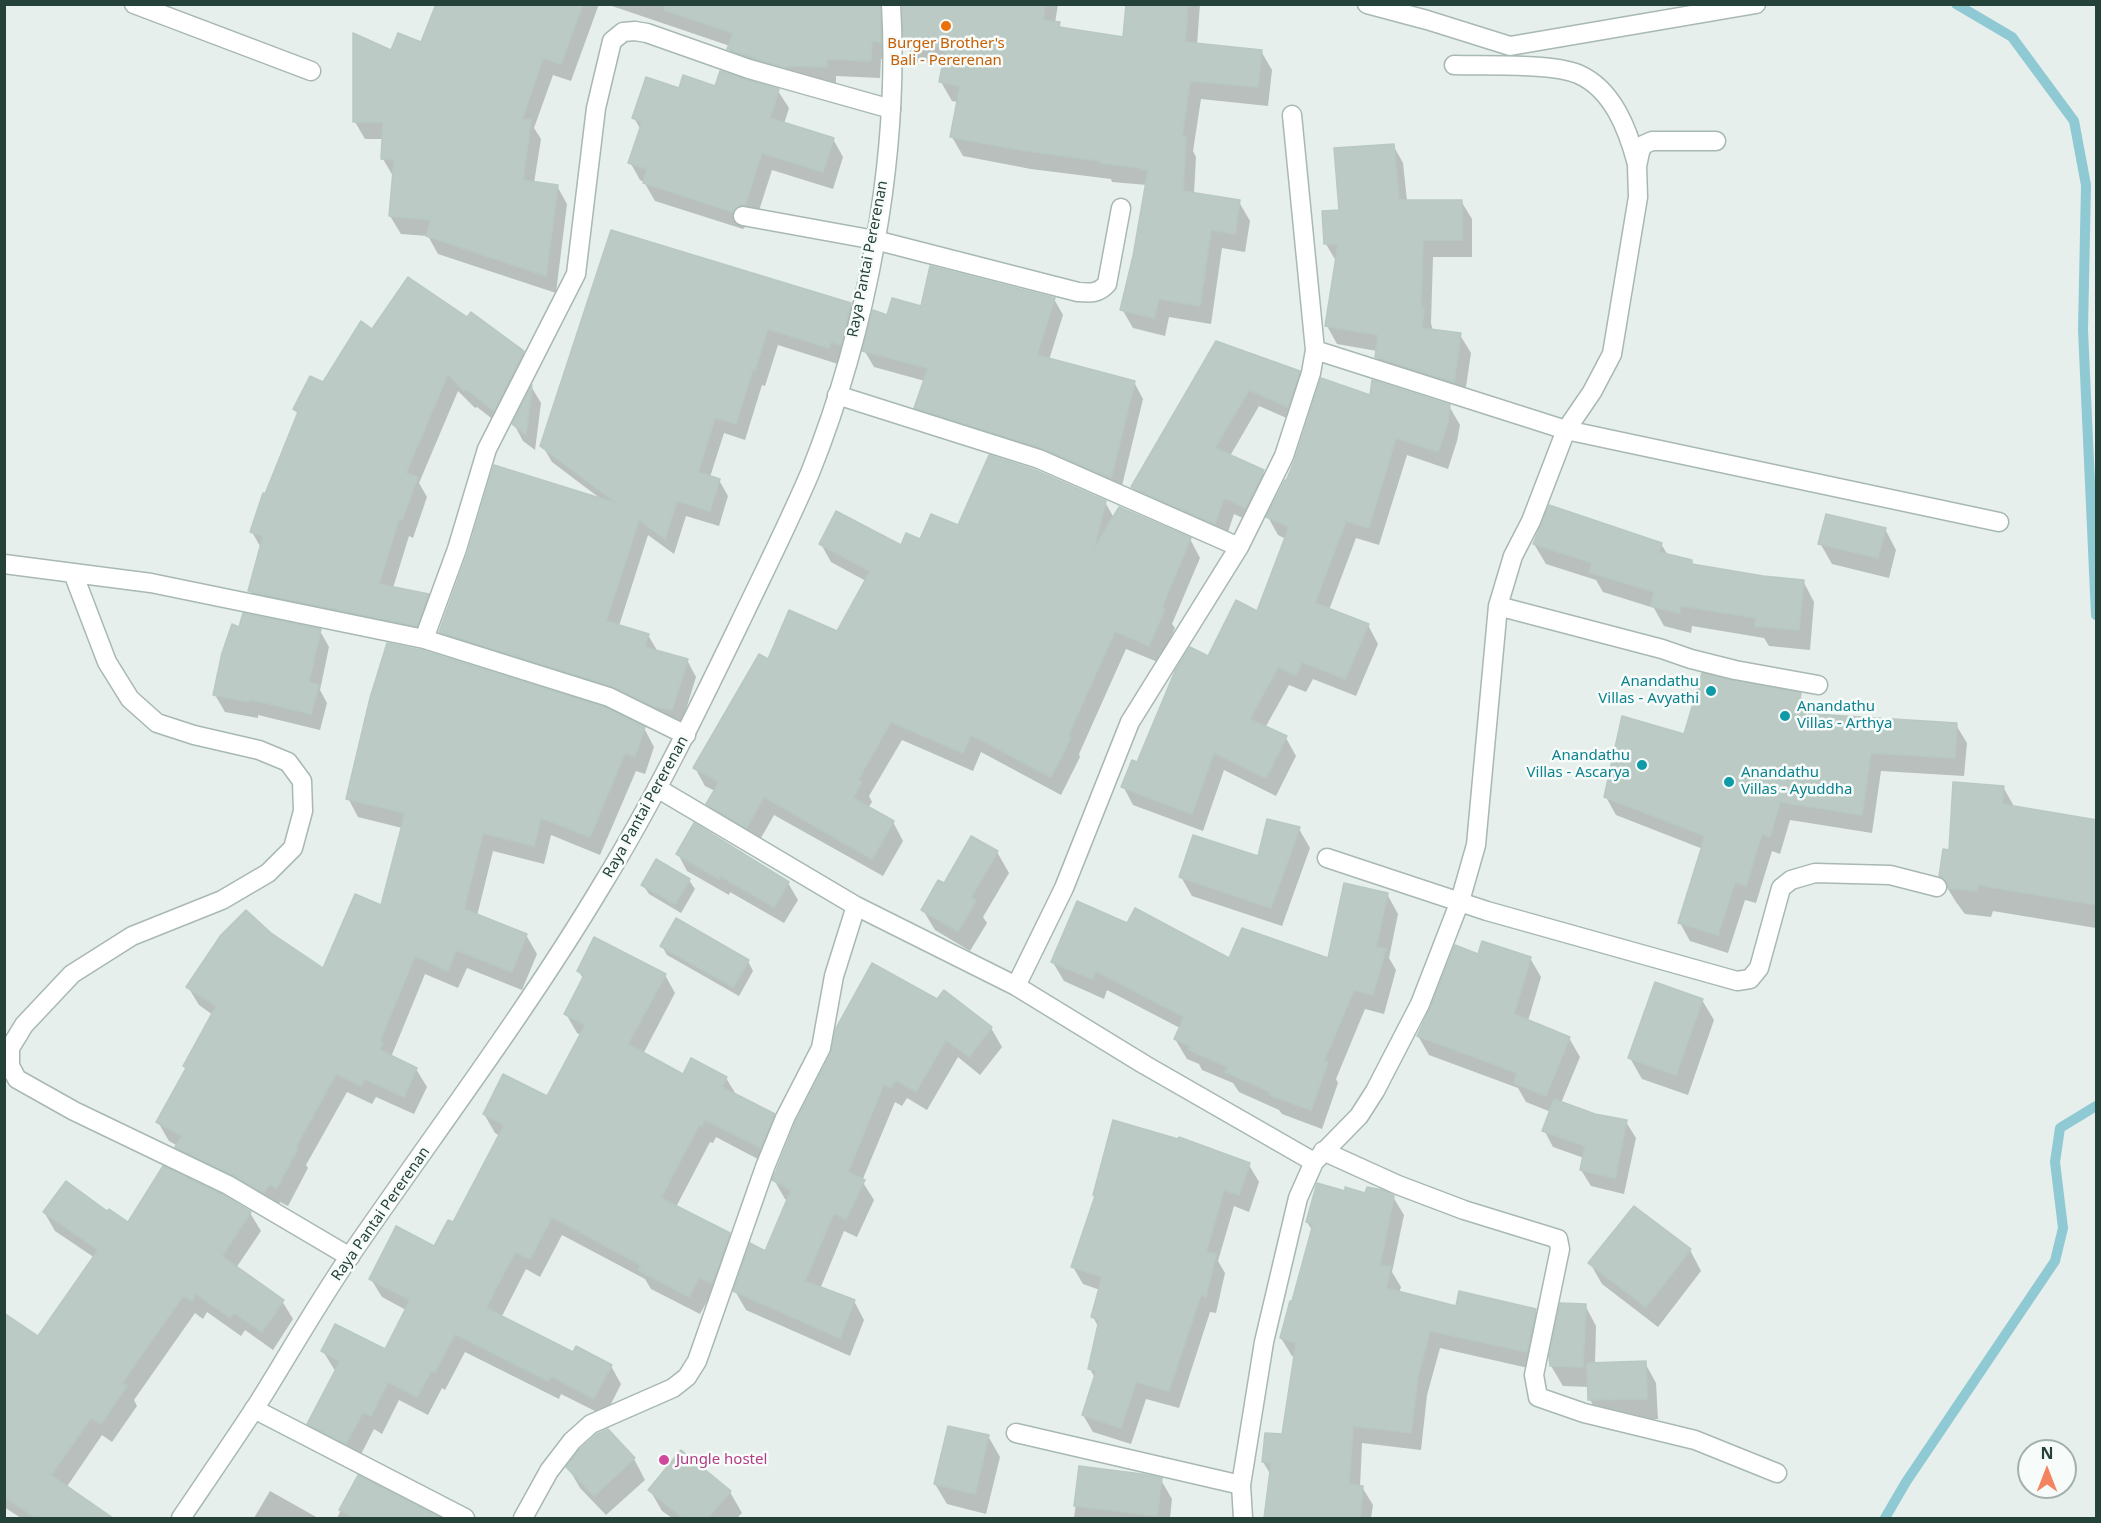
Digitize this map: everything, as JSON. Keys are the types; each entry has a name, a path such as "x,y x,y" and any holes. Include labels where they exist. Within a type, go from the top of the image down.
{"street":[{"path":"134,4 311,71"},
{"name":"Raya Pantai Pererenan","path":"181,1518 254,1409 350,1257 512,1024 602,886 686,735 810,473 837,395 862,307 875,240 891,109 893,34 891,4"},
{"path":"1367,4 1510,46 1756,4"},
{"path":"424,639 457,549 487,449 576,274 596,108 612,41 623,33 635,31 647,33 749,69 891,109"},
{"path":"1243,1518 1242,1485 1264,1342 1298,1198 1318,1156 1359,1116 1375,1090 1420,1004 1460,901 1476,845 1498,606 1513,556 1531,521 1566,430 1592,392 1612,354 1638,197 1637,166 1630,139 1608,98 1590,81 1577,73 1552,68 1454,65"},
{"path":"1016,986 1064,888 1130,722 1239,547 1284,456 1311,373 1315,350 1292,115"},
{"path":"1637,166 1643,145 1652,141 1716,141"},
{"path":"743,216 875,240 1078,292 1092,293 1107,284 1121,208"},
{"path":"1315,350 1566,430 1999,522"},
{"path":"837,395 1040,459 1239,547"},
{"path":"4,564 150,583 424,639 609,697 686,735"},
{"path":"73,573 107,662 130,699 157,723 195,735 259,750 288,762 302,781 303,811 293,848 268,873 222,900 132,936 72,974 24,1025 10,1048 10,1066 17,1079 74,1111 228,1185 350,1257"},
{"path":"1498,606 1735,670 1818,684"},
{"path":"657,788 856,906 1016,986 1145,1065 1318,1156 1453,1206 1558,1239 1560,1249 1534,1375 1538,1397 1584,1413 1695,1440 1777,1473"},
{"path":"1327,858 1487,911 1737,981 1750,979 1759,968 1781,888 1791,880 1815,873 1890,875 1937,887"},
{"path":"523,1518 549,1471 572,1441 591,1424 673,1389 687,1377 697,1361 765,1167 785,1118 821,1048 834,976 856,906"},
{"path":"254,1409 465,1518"},
{"path":"1016,1433 1242,1485"}],"building":[{"path":"436,4 583,4 561,64 543,58 522,119 531,120 523,180 558,185 546,276 426,236 431,220 389,216 394,160 381,159 383,122 353,122 353,33 391,50 398,33 421,42"},
{"path":"665,4 880,4 881,42 872,41 871,61 827,59 827,67 787,66 786,68 727,49 733,33 664,10"},
{"path":"902,4 1045,4 1043,20 1060,22 1059,27 1123,37 1126,4 1188,4 1185,42 1262,50 1258,87 1190,81 1182,137 1186,137 1183,191 1240,200 1235,234 1211,230 1200,306 1159,299 1154,318 1120,310 1133,256 1148,170 950,137 960,86 939,82 946,47 903,44"},
{"path":"720,71 779,89 770,118 834,138 823,172 762,153 745,205 739,206 733,212 643,183 647,169 628,163 642,122 632,118 646,77 679,88 683,75 715,86"},
{"path":"1394,144 1399,200 1462,200 1462,240 1423,240 1422,328 1461,333 1454,382 1375,357 1378,335 1325,326 1338,244 1324,244 1322,211 1339,210 1334,148"},
{"path":"611,230 851,303 841,345 831,342 829,348 768,329 736,424 715,418 698,472 720,479 710,511 677,501 665,539 639,520 606,621 649,634 645,647 688,659 672,710 652,706 612,686 439,632 468,552 494,465 616,503 540,446"},
{"path":"930,266 1055,298 1037,355 1135,381 1111,478 1042,448 914,408 928,368 862,351 873,310 887,315 892,298 921,306"},
{"path":"408,277 467,317 471,312 524,351 494,411 466,389 464,391 448,374 406,473 418,477 402,520 399,519 379,584 429,594 417,626 248,591 263,536 250,532 263,493 265,494 298,412 293,409 310,376 323,382 361,321 372,329"},
{"path":"1216,341 1300,371 1288,407 1249,390 1215,448 1264,470 1246,508 1224,498 1215,524 1131,487"},
{"path":"1321,378 1370,395 1372,380 1450,405 1448,422 1438,452 1396,438 1369,528 1346,521 1315,603 1369,624 1345,679 1302,662 1296,675 1278,667 1250,719 1287,736 1266,778 1214,753 1192,814 1121,787 1132,760 1137,762 1175,671 1190,647 1208,656 1236,600 1257,611 1289,527 1266,517 1295,459"},
{"path":"532,385 526,435 512,424"},
{"path":"989,455 1035,470 1106,501 1094,549 1119,507 1191,538 1162,607 1165,609 1149,646 1115,631 1068,736 1071,738 1051,777 971,735 963,753 891,722 858,780 862,782 853,798 894,821 872,859 764,797 746,828 706,804 719,782 693,768 759,654 768,659 789,610 837,631 870,571 819,544 836,511 901,545 906,533 920,539 931,514 958,525"},
{"path":"1549,505 1662,543 1659,552 1692,560 1692,564 1763,576 1804,580 1799,630 1755,626 1756,618 1681,606 1679,613 1651,606 1654,592 1589,572 1592,563 1533,544"},
{"path":"1826,514 1886,528 1878,558 1818,544"},
{"path":"243,613 321,629 309,682 319,685 311,714 249,699 249,702 213,695 222,653 232,624 239,627"},
{"path":"387,643 421,650 605,707 645,727 635,756 625,753 590,837 541,818 534,846 483,833 464,909 527,934 512,972 456,950 448,971 415,956 380,1041 383,1043 380,1050 417,1068 404,1097 365,1079 361,1086 336,1074 296,1147 298,1148 277,1188 269,1184 264,1193 175,1147 182,1136 156,1122 186,1068 183,1066 216,1006 186,987 221,935 246,910 271,933 323,968 355,894 381,905 405,813 346,799 370,698"},
{"path":"1702,673 1801,693 1797,713 1957,723 1955,758 1871,753 1862,815 1780,802 1770,837 1762,834 1746,886 1735,882 1718,935 1678,923 1705,836 1604,797 1622,716 1684,734"},
{"path":"1953,782 2004,786 2002,804 2097,820 2097,905 1978,885 1977,891 1948,888 1945,879 1939,876 1943,849 1949,850"},
{"path":"1267,819 1300,827 1271,908 1179,877 1193,835 1258,856"},
{"path":"694,823 789,882 774,907 676,854"},
{"path":"971,836 998,851 971,898 976,901 958,931 921,910 938,880 944,883"},
{"path":"656,859 690,879 675,904 641,885"},
{"path":"1344,883 1388,893 1376,947 1386,949 1373,995 1354,990 1324,1061 1328,1062 1311,1110 1269,1095 1270,1092 1225,1072 1228,1067 1189,1050 1190,1046 1174,1039 1184,1017 1096,971 1092,979 1051,962 1077,901 1127,923 1135,908 1229,958 1242,928 1328,958"},
{"path":"676,918 749,960 733,987 660,946"},
{"path":"594,937 666,974 628,1044 683,1074 691,1058 727,1077 722,1087 775,1114 761,1148 705,1120 702,1126 699,1125 661,1198 730,1233 712,1283 699,1278 689,1297 638,1270 641,1265 552,1217 530,1259 515,1252 486,1308 573,1352 576,1346 612,1365 594,1399 551,1376 548,1381 455,1334 435,1372 431,1371 417,1397 388,1382 371,1416 363,1412 346,1444 307,1424 340,1361 321,1351 335,1324 385,1349 410,1300 369,1279 396,1226 434,1246 448,1220 453,1222 504,1125 483,1114 503,1074 547,1096 585,1025 564,1014 584,975 577,971"},
{"path":"1482,941 1531,957 1514,1014 1570,1037 1546,1096 1514,1083 1517,1073 1417,1036 1455,945 1478,954"},
{"path":"872,963 937,999 944,990 992,1027 969,1057 946,1040 916,1092 896,1080 891,1088 884,1084 848,1172 865,1180 846,1219 834,1213 805,1281 855,1300 840,1338 733,1291 750,1243 765,1251 791,1190 772,1180 795,1123 831,1053 836,1028"},
{"path":"1655,982 1703,999 1676,1075 1628,1058"},
{"path":"1554,1099 1595,1114 1627,1120 1615,1178 1580,1170 1585,1146 1542,1131"},
{"path":"1113,1120 1178,1139 1179,1137 1250,1163 1239,1195 1224,1190 1206,1252 1216,1254 1206,1297 1201,1295 1169,1391 1136,1382 1121,1428 1082,1415 1096,1371 1088,1369 1099,1320 1091,1317 1102,1277 1071,1267 1095,1196 1093,1195"},
{"path":"163,1166 223,1195 251,1212 222,1256 284,1300 262,1332 234,1313 230,1318 196,1294 192,1301 183,1296 122,1383 127,1386 101,1424 91,1418 51,1475 113,1518 36,1518 4,1497 4,1313 38,1336 98,1250 43,1212 66,1181 107,1211 109,1209 128,1222"},
{"path":"1317,1183 1345,1191 1345,1187 1365,1193 1367,1187 1383,1190 1394,1196 1380,1265 1391,1267 1386,1288 1456,1306 1459,1291 1536,1309 1527,1352 1430,1331 1418,1376 1411,1433 1353,1426 1349,1484 1363,1486 1360,1518 1264,1518 1271,1463 1262,1462 1265,1433 1282,1434 1296,1343 1280,1338 1313,1224 1306,1222"},
{"path":"1634,1206 1691,1249 1646,1307 1588,1263"},
{"path":"1560,1303 1586,1304 1583,1367 1550,1366 1549,1357"},
{"path":"1646,1361 1647,1399 1588,1400 1587,1363"},
{"path":"948,1426 989,1435 975,1494 934,1484"},
{"path":"608,1429 635,1458 594,1496 566,1467 580,1449 597,1434"},
{"path":"681,1450 731,1491 708,1518 683,1518 648,1490"},
{"path":"1079,1466 1162,1478 1157,1516 1074,1506"},
{"path":"358,1475 441,1518 356,1518 339,1510"}],"waterway":[{"path":"1956,4 2012,37 2074,121 2086,185 2083,330 2096,615"},
{"path":"1885,1518 1906,1482 2055,1261 2063,1228 2055,1162 2060,1128 2096,1106"}],"place":[{"name":"Burger Brother's Bali - Pererenan","path":"946,26"},
{"name":"Anandathu Villas - Avyathi","path":"1711,691"},
{"name":"Anandathu Villas - Arthya","path":"1785,716"},
{"name":"Anandathu Villas - Ascarya","path":"1642,765"},
{"name":"Anandathu Villas - Ayuddha","path":"1729,782"},
{"name":"Jungle hostel","path":"664,1460"}]}
